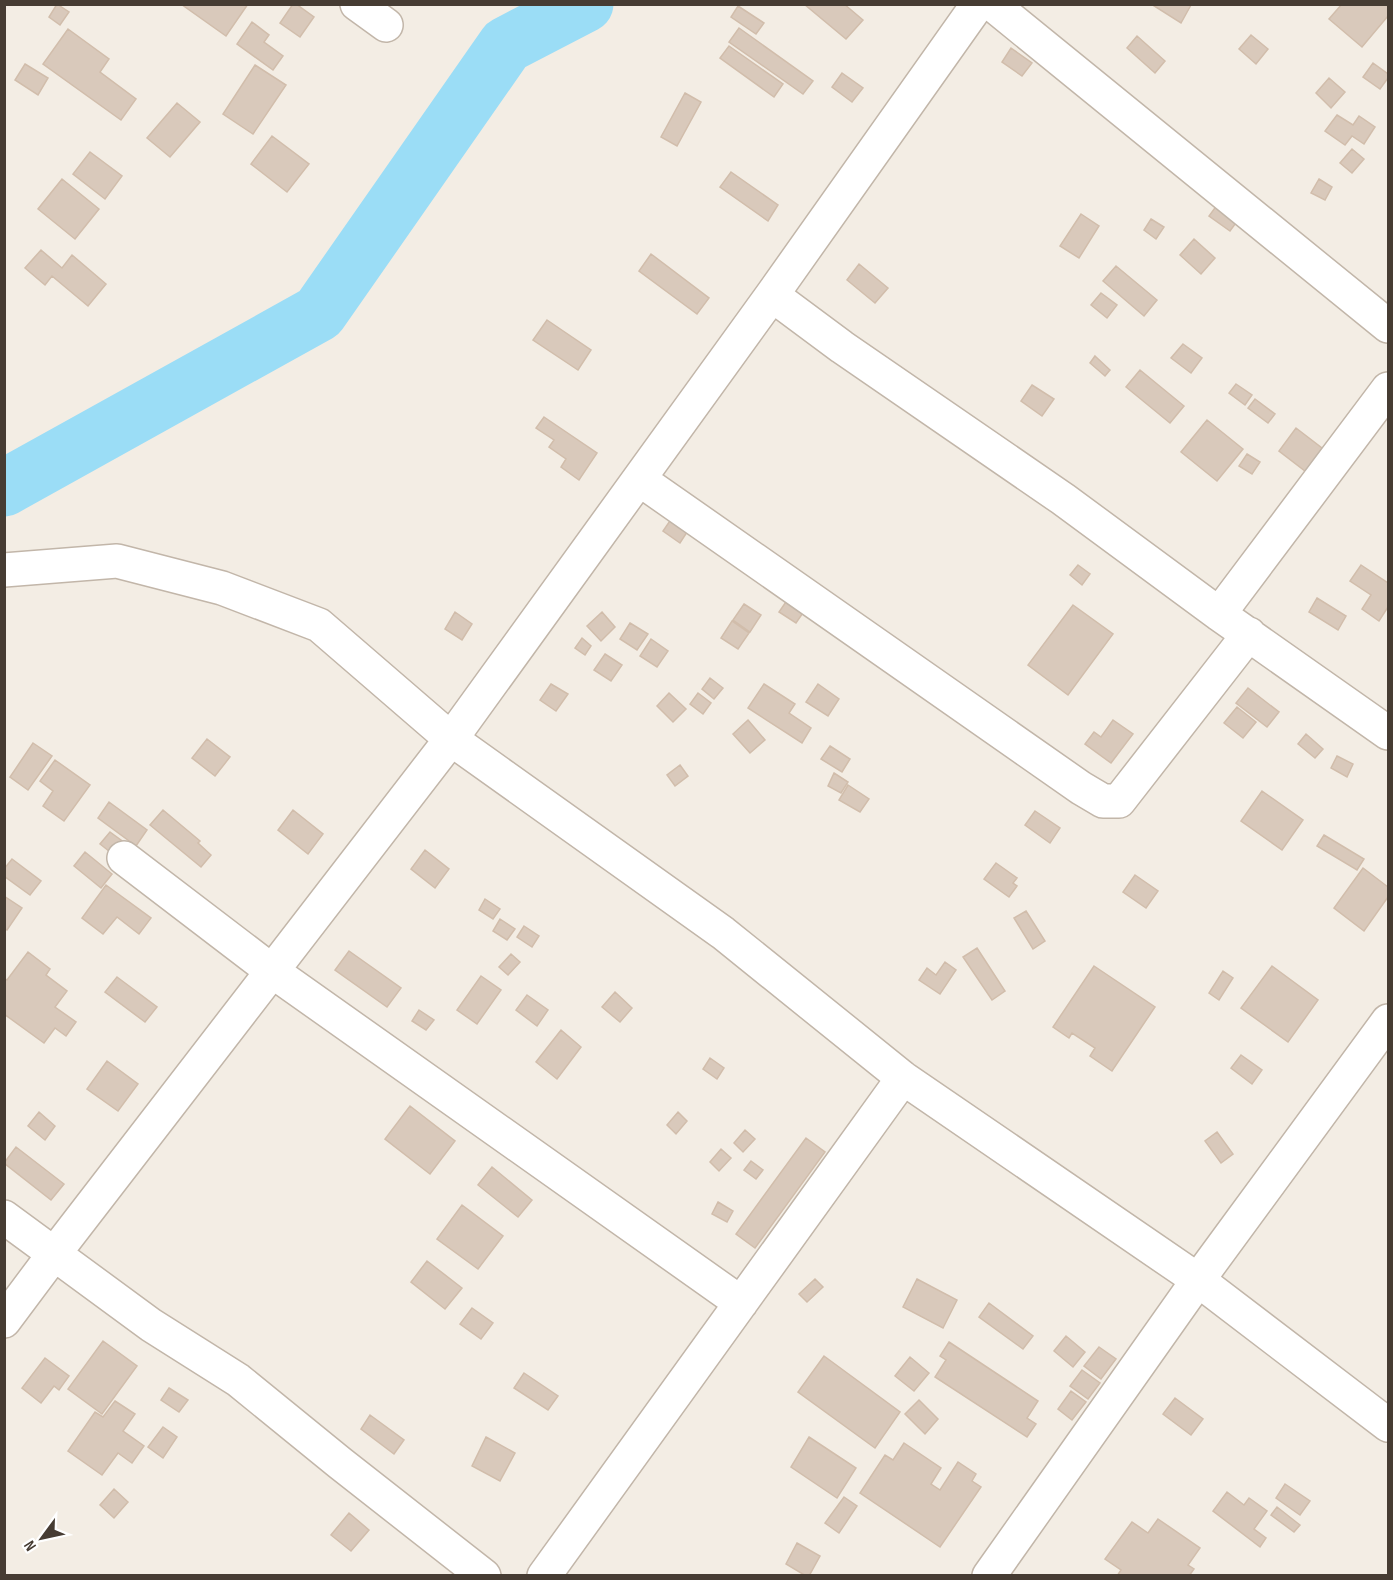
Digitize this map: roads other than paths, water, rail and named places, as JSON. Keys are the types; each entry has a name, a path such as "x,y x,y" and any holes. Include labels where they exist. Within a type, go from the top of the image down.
{"street":[{"path":"357,4 386,25"},
{"path":"4,1321 452,739 772,295 978,4"},
{"path":"992,4 1389,326"},
{"path":"772,295 842,347 1063,499 1219,614 1389,733"},
{"path":"1219,614 1389,389"},
{"path":"639,479 1081,788 1103,801 1119,801 1248,634"},
{"path":"4,570 117,561 222,588 319,625 452,739 723,933 903,1078 1198,1280 1389,1425"},
{"path":"124,858 272,971 741,1303"},
{"path":"989,1575 1198,1280 1389,1022"},
{"path":"544,1575 903,1078"},
{"path":"4,1217 151,1325 238,1380 484,1575"}],"waterway":[{"path":"4,488 319,313 506,45 585,4"}]}
